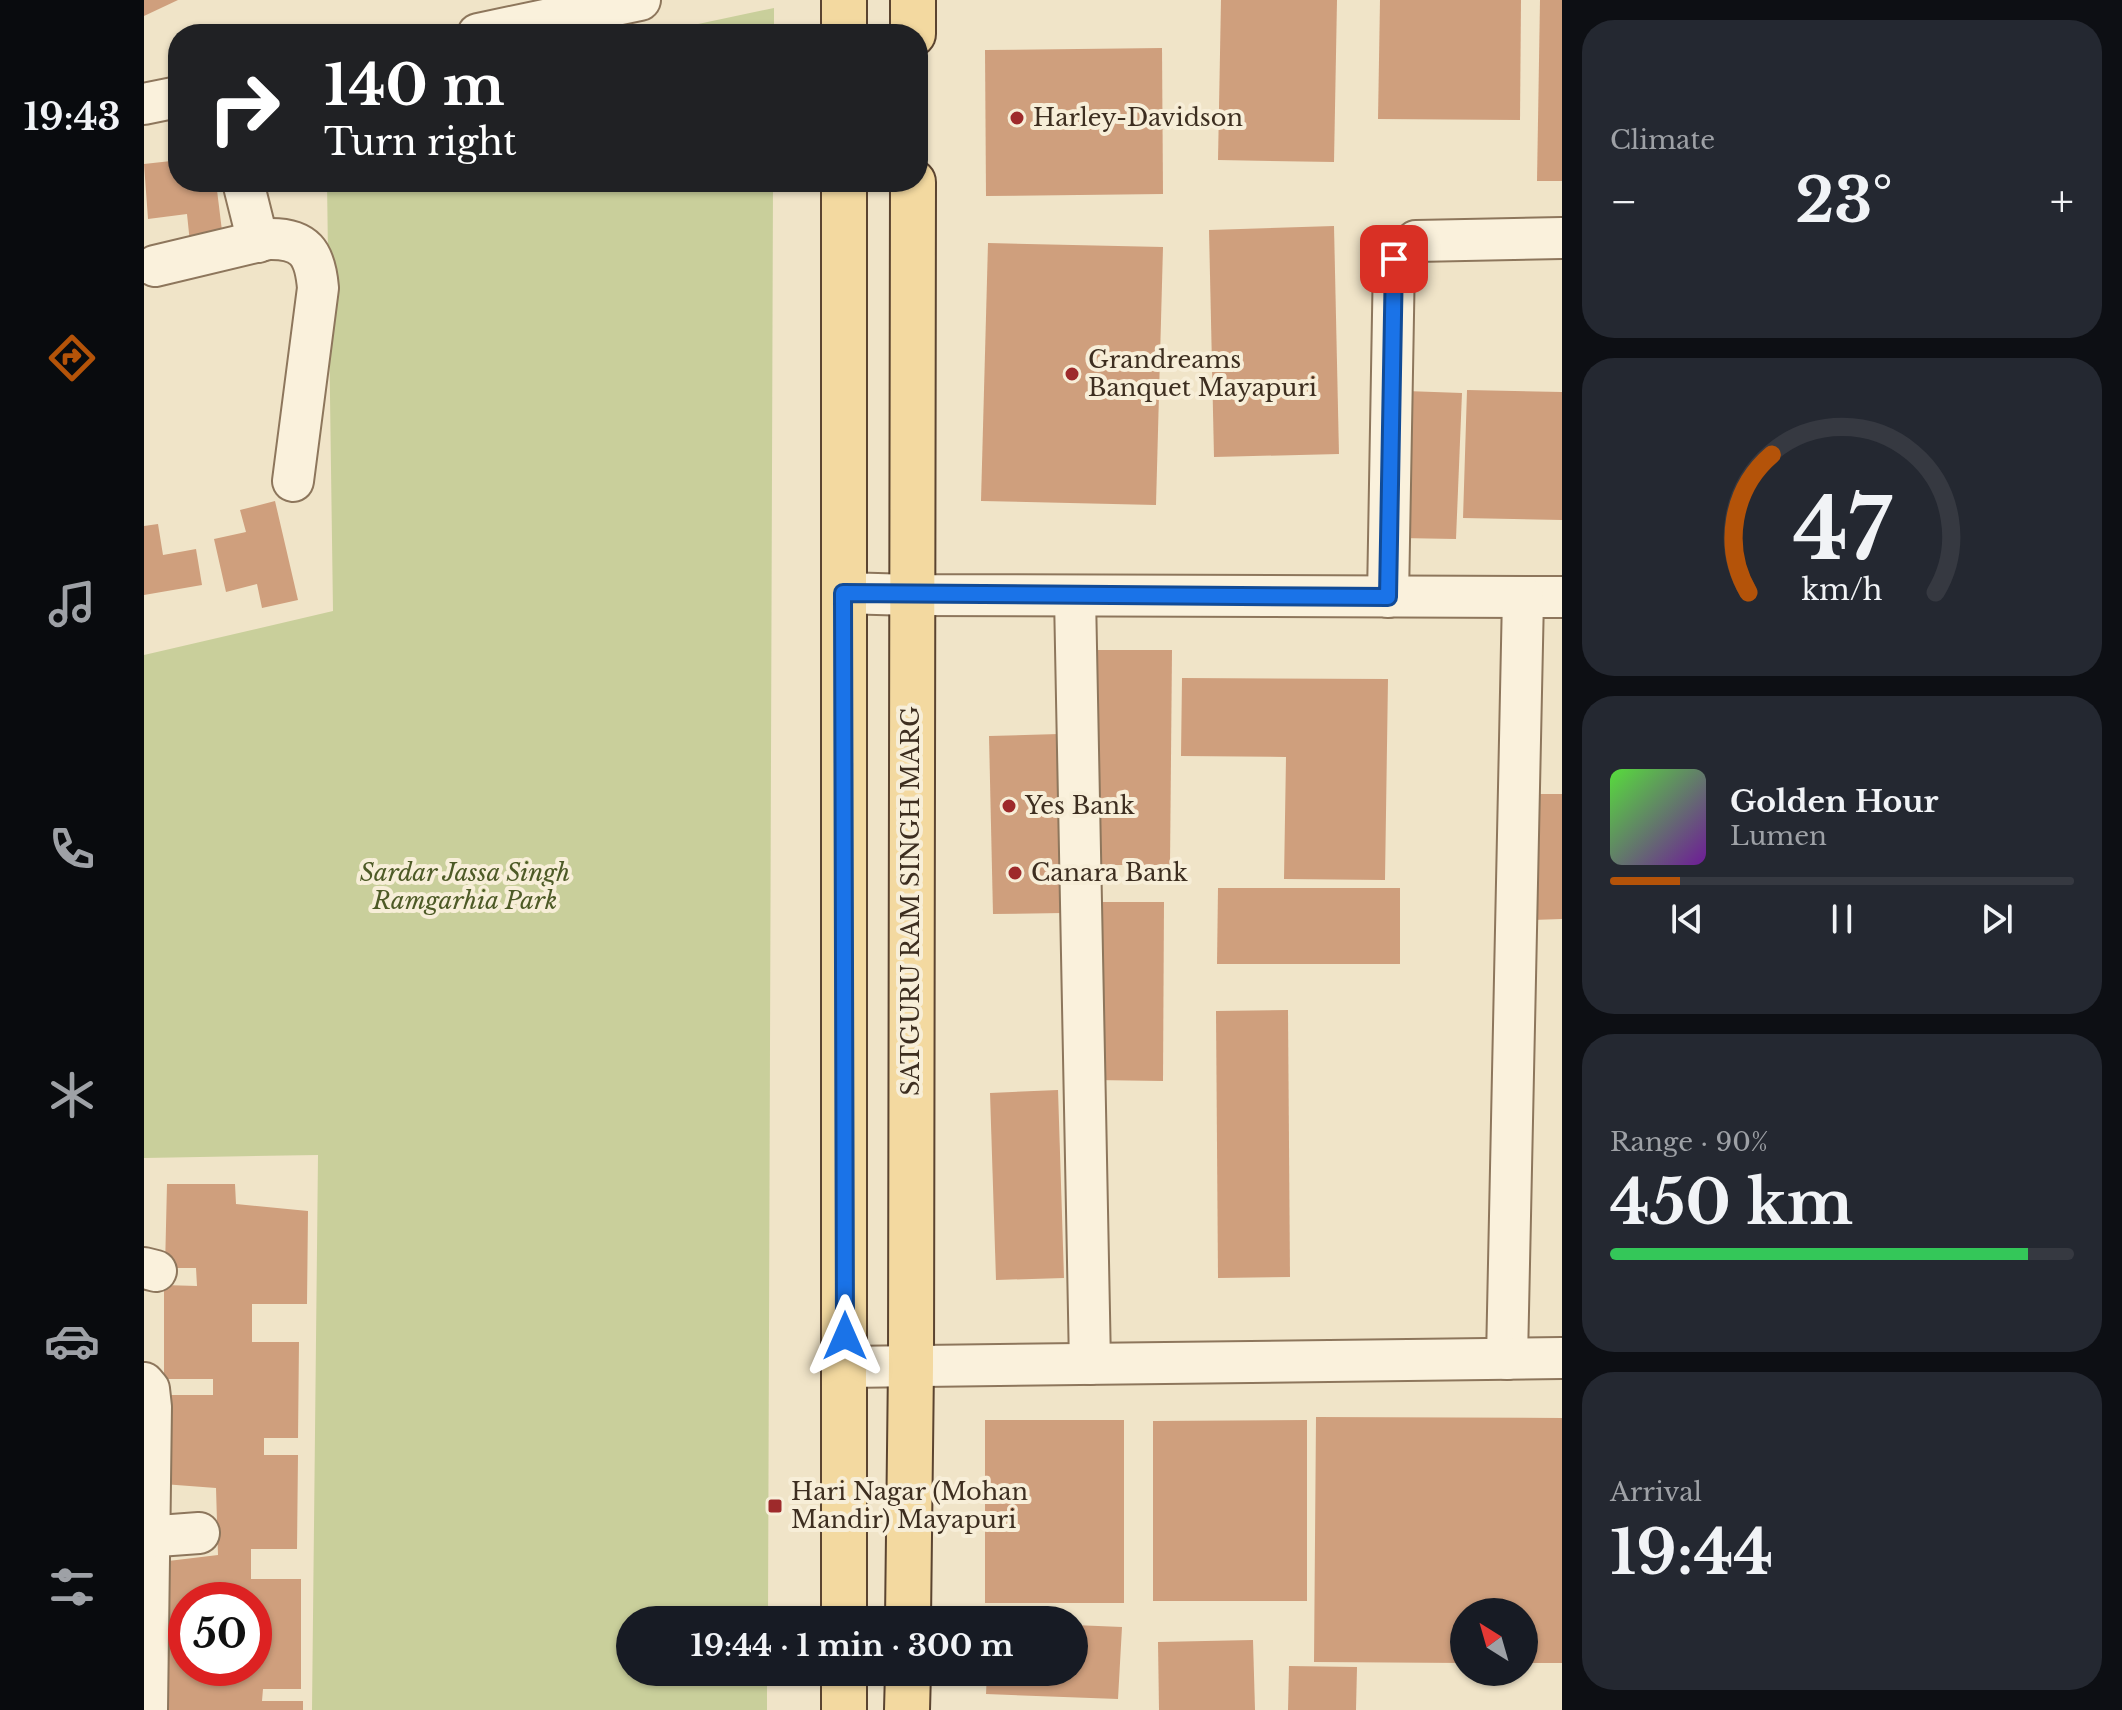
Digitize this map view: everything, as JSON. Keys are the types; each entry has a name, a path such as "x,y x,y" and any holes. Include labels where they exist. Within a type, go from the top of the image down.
{"main road":[{"path":"844,0 844,24"},
{"path":"913,0 913,24"},
{"path":"844,192 844,1606"},
{"name":"SATGURU RAM SINGH MARG","path":"908,1606 913,192"},
{"path":"844,1686 844,1710"},
{"path":"907,1710 908,1686"}],"street":[{"path":"526,24 640,0"},
{"path":"144,104 168,99"},
{"path":"246,192 258,242"},
{"path":"1388,597 1394,259 1416,241 1562,238"},
{"path":"155,266 283,239 299,244 311,254 318,288 293,481"},
{"path":"843,593 1562,597"},
{"path":"1075,596 1090,1364"},
{"path":"1507,1359 1523,597"},
{"path":"845,1367 1562,1358"},
{"path":"144,1383 149,1389 151,1407 147,1710"},
{"path":"147,1537 199,1533"}],"green space":[{"path":"774,8 774,24 698,24"},
{"name":"Sardar Jassa Singh Ramgarhia Park","path":"327,192 773,192 768,1606 616,1606 616,1686 767,1686 767,1710 312,1710 318,1155 144,1158 144,655 333,611"}],"building":[{"path":"144,0 178,0 144,16"},
{"path":"1221,0 1337,0 1334,162 1218,160"},
{"path":"1380,0 1521,0 1520,120 1378,119"},
{"path":"1540,0 1562,0 1562,181 1537,181"},
{"path":"1162,48 1163,194 986,196 985,50"},
{"path":"168,161 168,192 217,192 223,239 190,243 187,214 148,219 144,164"},
{"path":"1334,226 1339,454 1214,457 1209,230"},
{"name":"Grandreams Banquet Mayapuri","path":"988,243 1163,247 1156,505 981,501"},
{"path":"1467,390 1562,392 1562,520 1463,518"},
{"path":"1406,391 1462,393 1456,539 1400,538"},
{"path":"275,501 298,600 262,608 257,584 226,592 214,539 246,532 240,510"},
{"path":"158,524 163,555 196,549 202,585 144,595 144,526"},
{"path":"1096,650 1172,650 1170,865 1094,865"},
{"path":"1182,678 1388,679 1385,880 1284,879 1286,757 1181,756"},
{"path":"1059,734 1063,913 993,914 989,736"},
{"path":"1529,794 1562,794 1562,919 1532,920"},
{"path":"1218,888 1400,888 1400,964 1217,964"},
{"path":"1097,902 1164,902 1163,1081 1095,1080"},
{"path":"1288,1010 1290,1277 1218,1278 1216,1011"},
{"path":"1058,1090 1064,1278 996,1280 990,1093"},
{"path":"167,1184 235,1184 236,1204 308,1211 307,1304 252,1304 252,1342 299,1342 298,1438 264,1438 264,1455 298,1455 297,1549 251,1549 251,1579 301,1579 301,1689 263,1689 262,1701 303,1701 303,1710 160,1710 161,1643 168,1643 168,1686 272,1686 272,1582 168,1582 168,1620 161,1620 160,1562 218,1555 216,1488 163,1484 164,1395 213,1395 213,1379 164,1379 164,1285 197,1286 196,1268 165,1268"},
{"path":"1316,1417 1562,1418 1562,1663 1538,1663 1538,1598 1450,1598 1450,1663 1314,1662"},
{"path":"985,1420 1124,1420 1124,1603 985,1603"},
{"path":"1307,1420 1307,1601 1153,1601 1153,1421"},
{"path":"1088,1626 1122,1627 1118,1699 986,1694 986,1686 1088,1686"},
{"path":"1253,1640 1255,1710 1159,1710 1158,1642"},
{"path":"1289,1666 1357,1667 1356,1710 1288,1710"}],"place":[{"name":"Harley-Davidson","path":"1017,118"},
{"name":"Grandreams Banquet Mayapuri","path":"1072,374"},
{"name":"Yes Bank","path":"1009,806"},
{"name":"Canara Bank","path":"1015,873"},
{"name":"Hari Nagar (Mohan Mandir) Mayapuri","path":"775,1506"}],"route":[{"path":"845,1336 843,593 1388,597 1394,259"}]}
